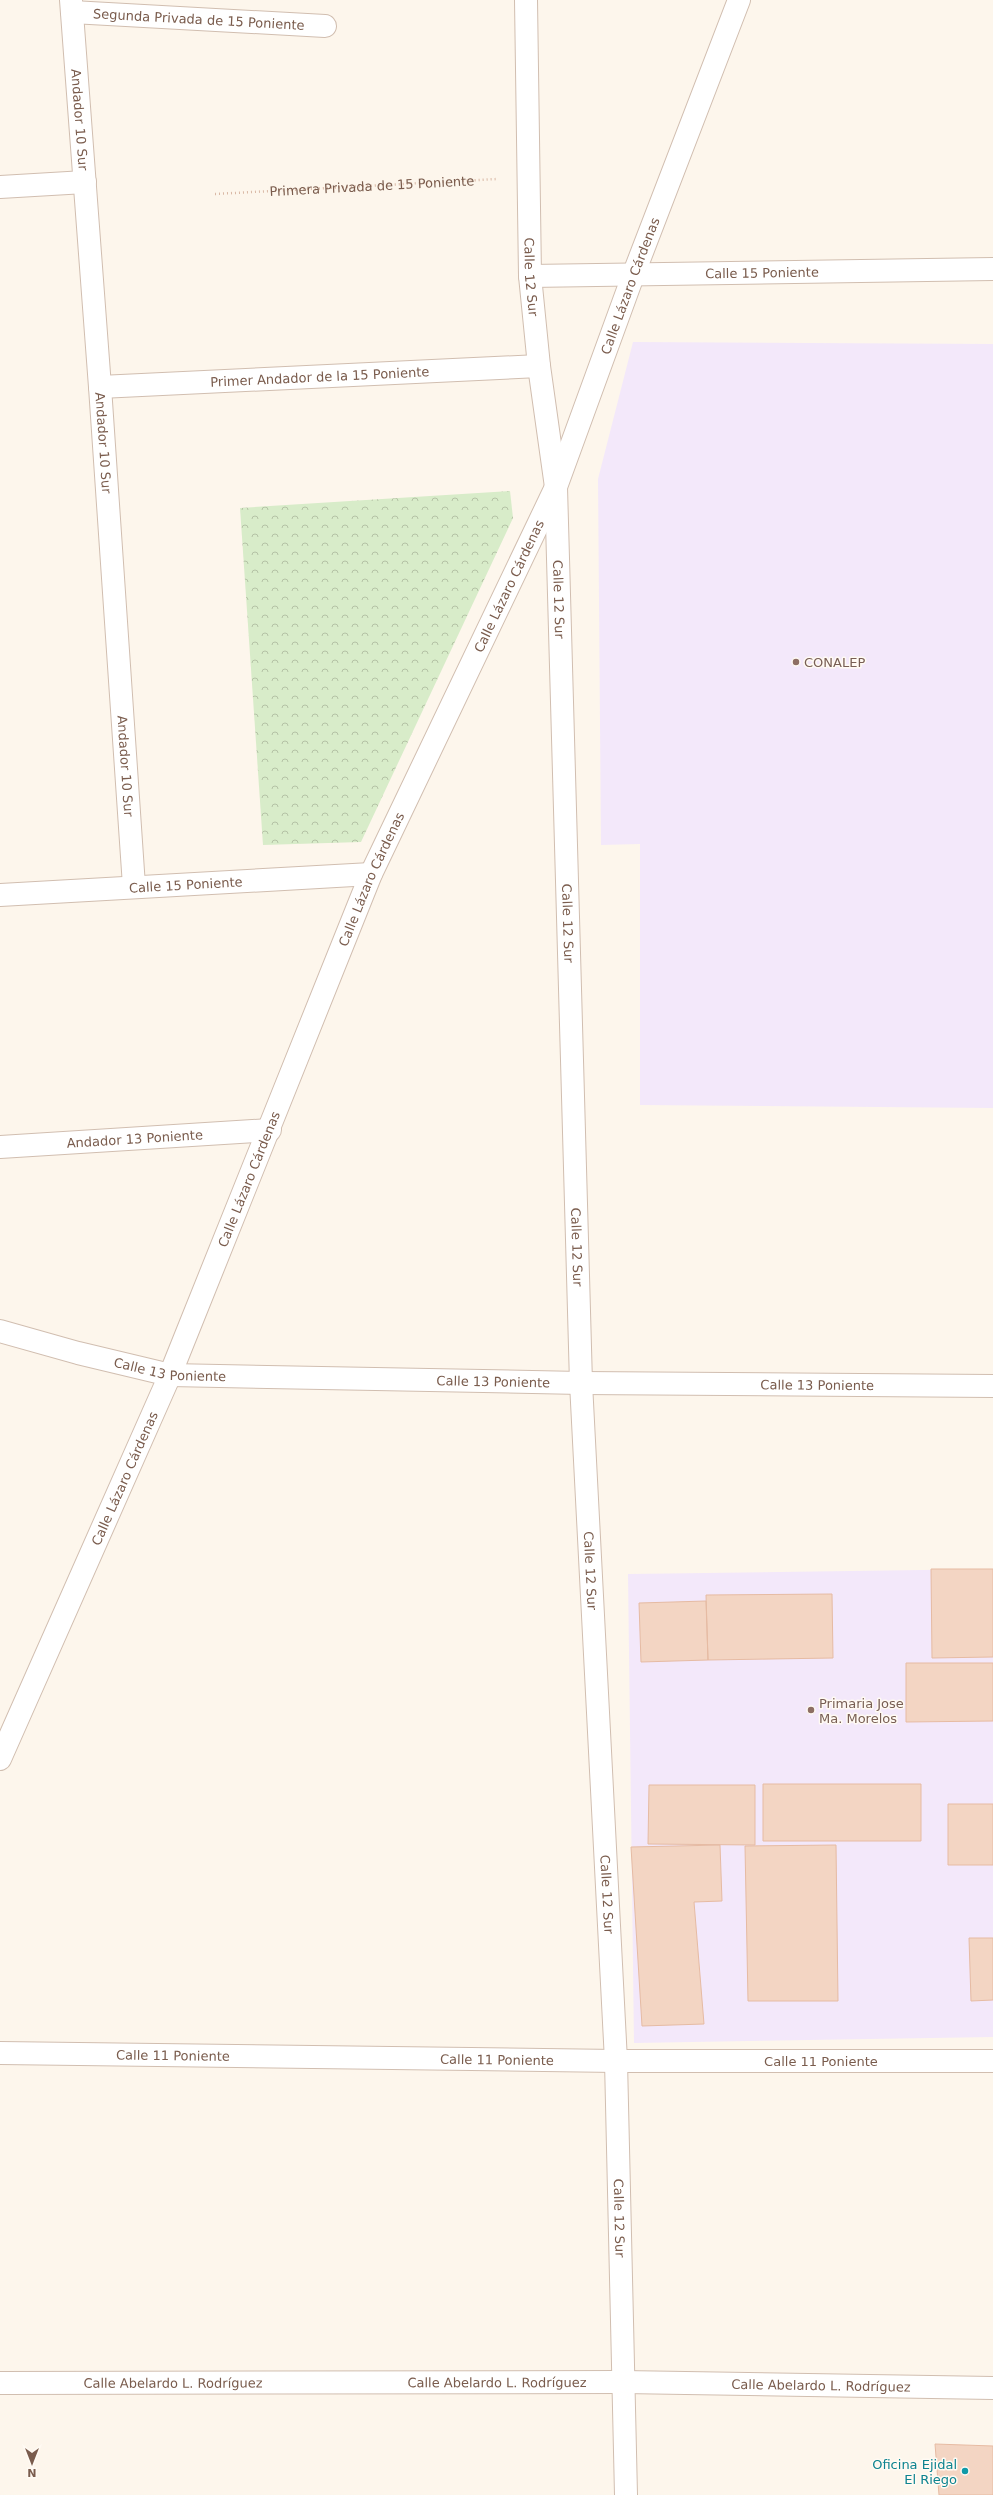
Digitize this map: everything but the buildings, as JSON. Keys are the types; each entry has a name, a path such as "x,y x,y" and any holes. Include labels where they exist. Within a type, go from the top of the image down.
{"street":[{"name":"Calle 12 Sur","path":"526,0 530,276 539,366 556,487 581,1383 616,2061 626,2495"},
{"name":"Calle Lázaro Cárdenas","path":"0,1759 170,1375 270,1130 371,874 556,487 634,273 739,0"},
{"name":"Segunda Privada de 15 Poniente","path":"72,6 324,26"},
{"name":"Andador 10 Sur","path":"72,6 134,886"},
{"path":"0,187 85,182"},
{"name":"Calle 15 Poniente","path":"530,276 634,273 993,269"},
{"name":"Primer Andador de la 15 Poniente","path":"100,387 539,366"},
{"name":"Calle 15 Poniente","path":"0,895 134,886 371,874"},
{"name":"Andador 13 Poniente","path":"0,1147 270,1130"},
{"name":"Calle 13 Poniente","path":"0,1331 78,1354 170,1375 581,1383 993,1386"},
{"name":"Calle 11 Poniente","path":"0,2053 616,2061 993,2061"},
{"name":"Calle Abelardo L. Rodríguez","path":"0,2383 623,2382 993,2388"}],"path":[{"name":"Primera Privada de 15 Poniente","path":"215,194 528,177"}],"shaded area":[{"name":"CONALEP","path":"633,342 993,344 993,1108 640,1105 640,844 601,845 598,479"},
{"name":"Primaria Jose Ma. Morelos","path":"993,1569 993,2037 634,2043 628,1574"}],"green space":[{"path":"510,491 513,518 361,842 263,845 240,508"}],"place":[{"name":"CONALEP","path":"796,662"},
{"name":"Primaria Jose Ma. Morelos","path":"811,1710"},
{"name":"Oficina Ejidal El Riego","path":"965,2471"}]}
